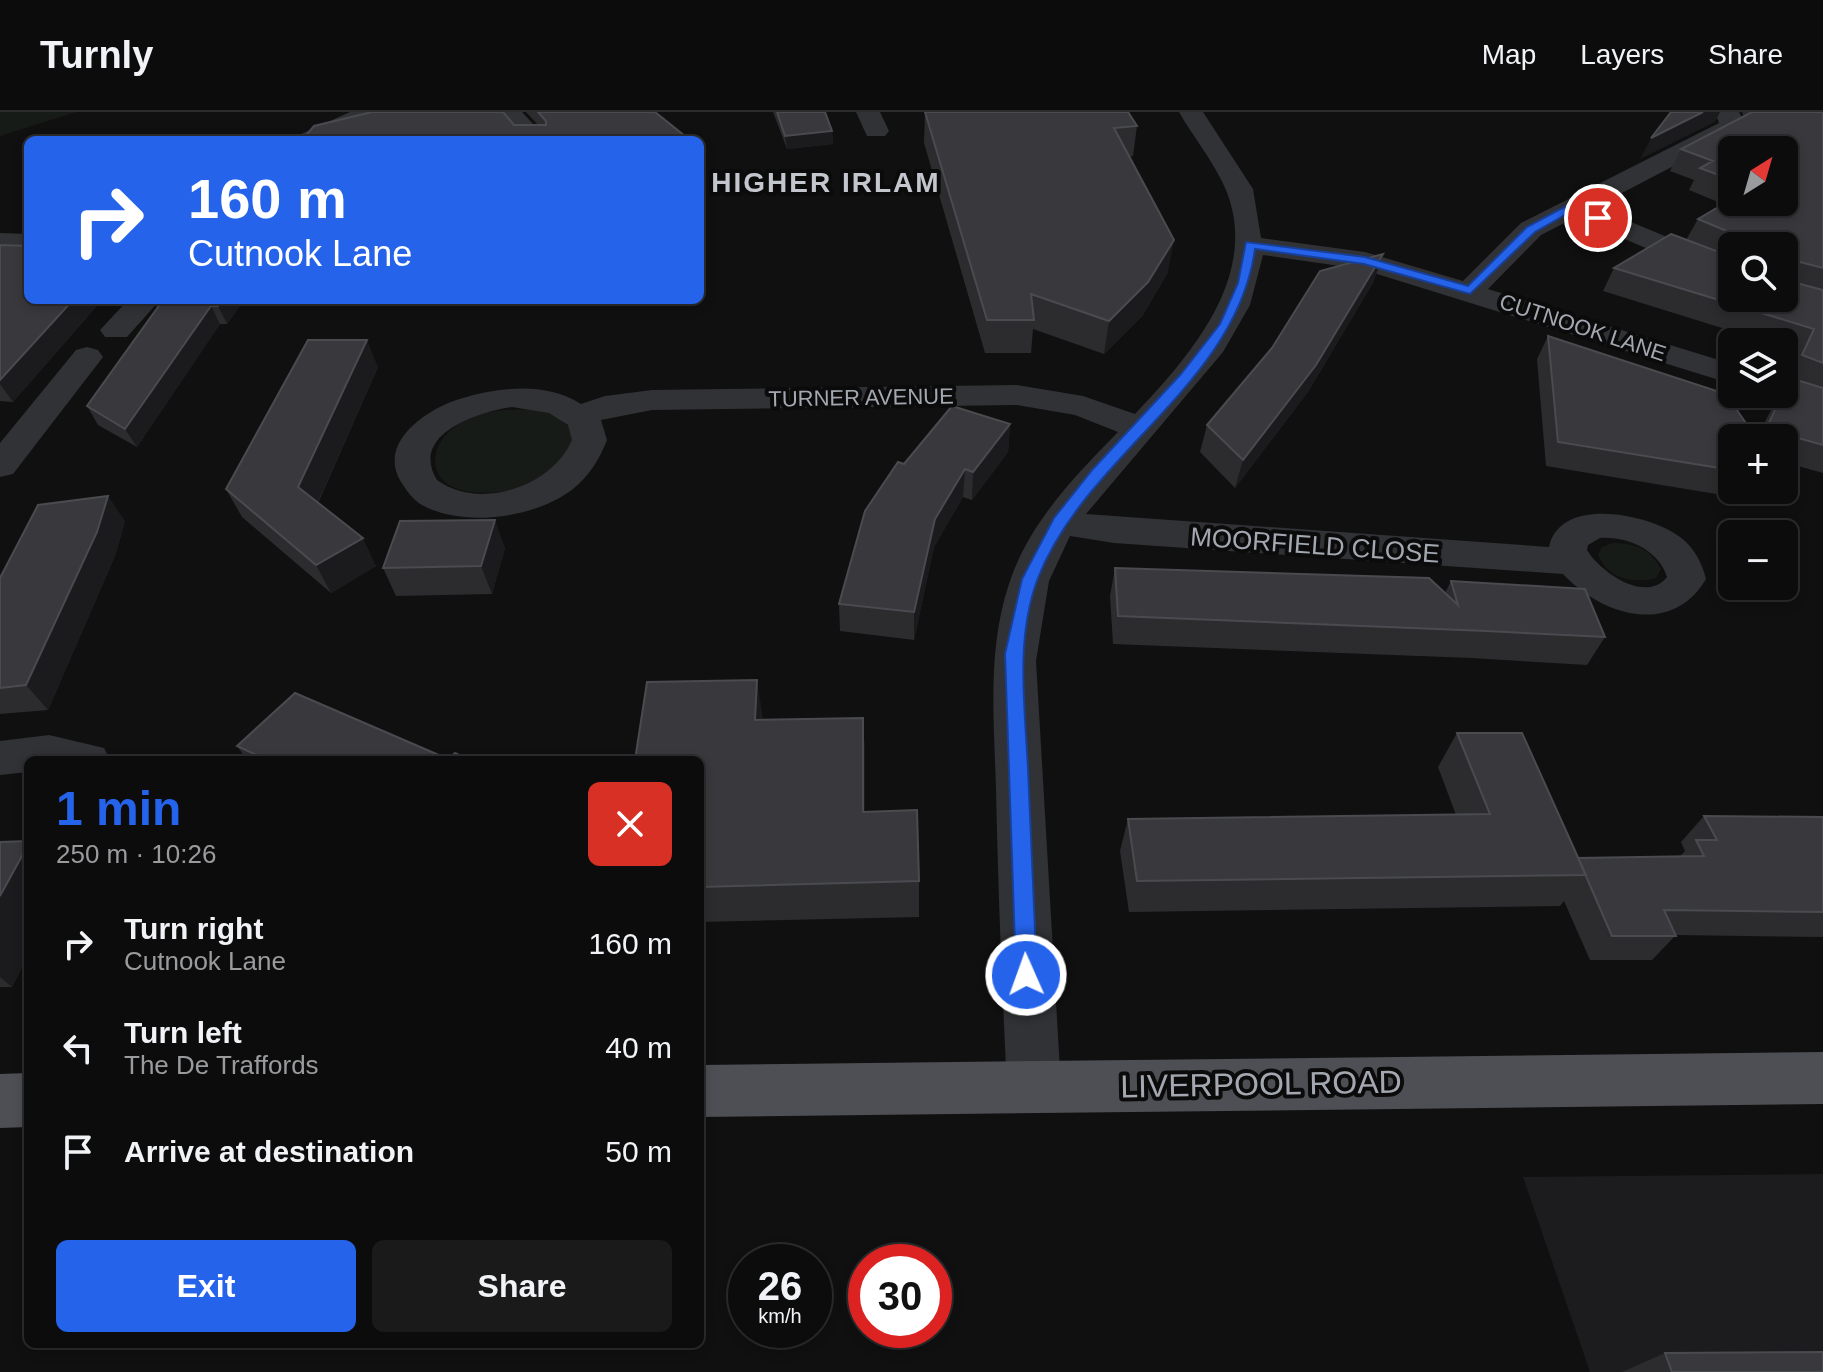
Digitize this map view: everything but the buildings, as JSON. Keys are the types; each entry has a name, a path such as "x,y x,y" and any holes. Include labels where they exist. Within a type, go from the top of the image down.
{"main road":[{"name":"LIVERPOOL ROAD","path":"704,1091 1823,1078"},
{"path":"0,1101 24,1100"}],"street":[{"path":"508,112 531,136"},
{"path":"1034,1087 1014,654 1030,579 1060,522 1186,377 1226,324 1244,283 1250,245 1243,197 1191,112"},
{"path":"1470,291 1531,229 1730,127 1732,121 1727,112"},
{"path":"316,136 359,113"},
{"path":"1572,207 1718,269"},
{"path":"0,242 24,243"},
{"name":"CUTNOOK LANE","path":"1250,245 1365,261 1718,370"},
{"path":"116,330 141,304"},
{"path":"5,454 87,357"},
{"name":"TURNER AVENUE","path":"580,416 605,406 652,400 1017,395 1083,406 1139,428"},
{"path":"512,397 539,398 562,405 580,416 590,431 590,448 581,466 562,483 536,496 506,504 475,506 447,502 425,491 413,477 410,459 417,441 433,424 456,411 512,397"},
{"name":"MOORFIELD CLOSE","path":"1060,522 1114,531 1572,562"},
{"path":"0,758 49,752 68,756"}],"shaded area":[{"path":"0,112 76,112 0,136"},
{"path":"539,409 564,423 574,438 569,456 538,480 514,490 472,492 445,482 438,473 436,452 441,441 462,422 490,412"},
{"path":"1613,543 1635,546 1652,556 1661,569 1656,578 1630,580 1614,574 1598,554 1602,547"},
{"path":"1823,1174 1823,1372 1590,1372 1523,1177"}],"district":[{"name":"HIGHER IRLAM","path":"826,182"}],"route":[{"path":"1026,975 1014,654 1030,579 1060,522 1099,472 1186,377 1226,324 1244,283 1250,245 1365,261 1470,291 1531,229 1572,207 1598,218"}]}
